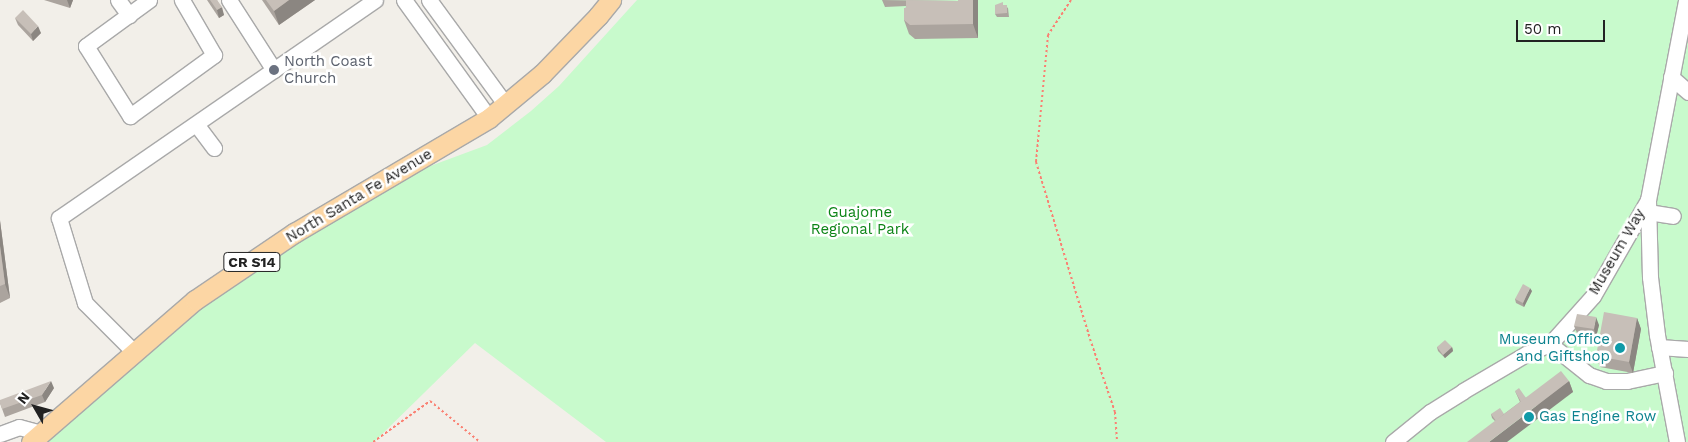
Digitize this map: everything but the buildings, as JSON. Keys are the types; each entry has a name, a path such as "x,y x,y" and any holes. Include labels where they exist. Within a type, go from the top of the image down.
{"main road":[{"name":"North Santa Fe Avenue","path":"36,438 194,300 294,233 489,118 542,74 598,16 610,0"}],"street":[{"path":"118,0 129,15"},
{"path":"150,0 86,46 130,116 214,55 182,0"},
{"path":"229,0 274,70"},
{"path":"135,352 85,303 59,218 375,0"},
{"path":"404,0 489,118"},
{"path":"429,0 505,104"},
{"name":"Museum Way","path":"1677,442 1659,347 1650,277 1648,206 1670,77 1686,7"},
{"path":"1670,77 1688,92"},
{"path":"196,124 214,148"},
{"path":"1648,206 1673,216"},
{"name":"Museum Way","path":"1393,442 1430,412 1463,391 1526,354 1550,344 1593,296 1648,206"},
{"path":"1550,344 1589,374 1606,381 1627,380 1664,373"},
{"path":"1659,347 1688,348"},
{"path":"0,434 19,427 36,438"}],"path":[{"path":"1072,0 1048,35 1036,162 1090,339 1115,412 1118,442"},
{"path":"373,442 430,401 480,442"}],"green space":[{"name":"Guajome Regional Park","path":"637,0 1688,0 1688,442 606,442 475,343 374,442 32,442 167,322 379,185 487,145 531,111 559,86"}],"place":[{"name":"North Coast Church","path":"274,70"},
{"name":"Museum Office and Giftshop","path":"1620,348"},
{"name":"Gas Engine Row","path":"1529,417"}]}
